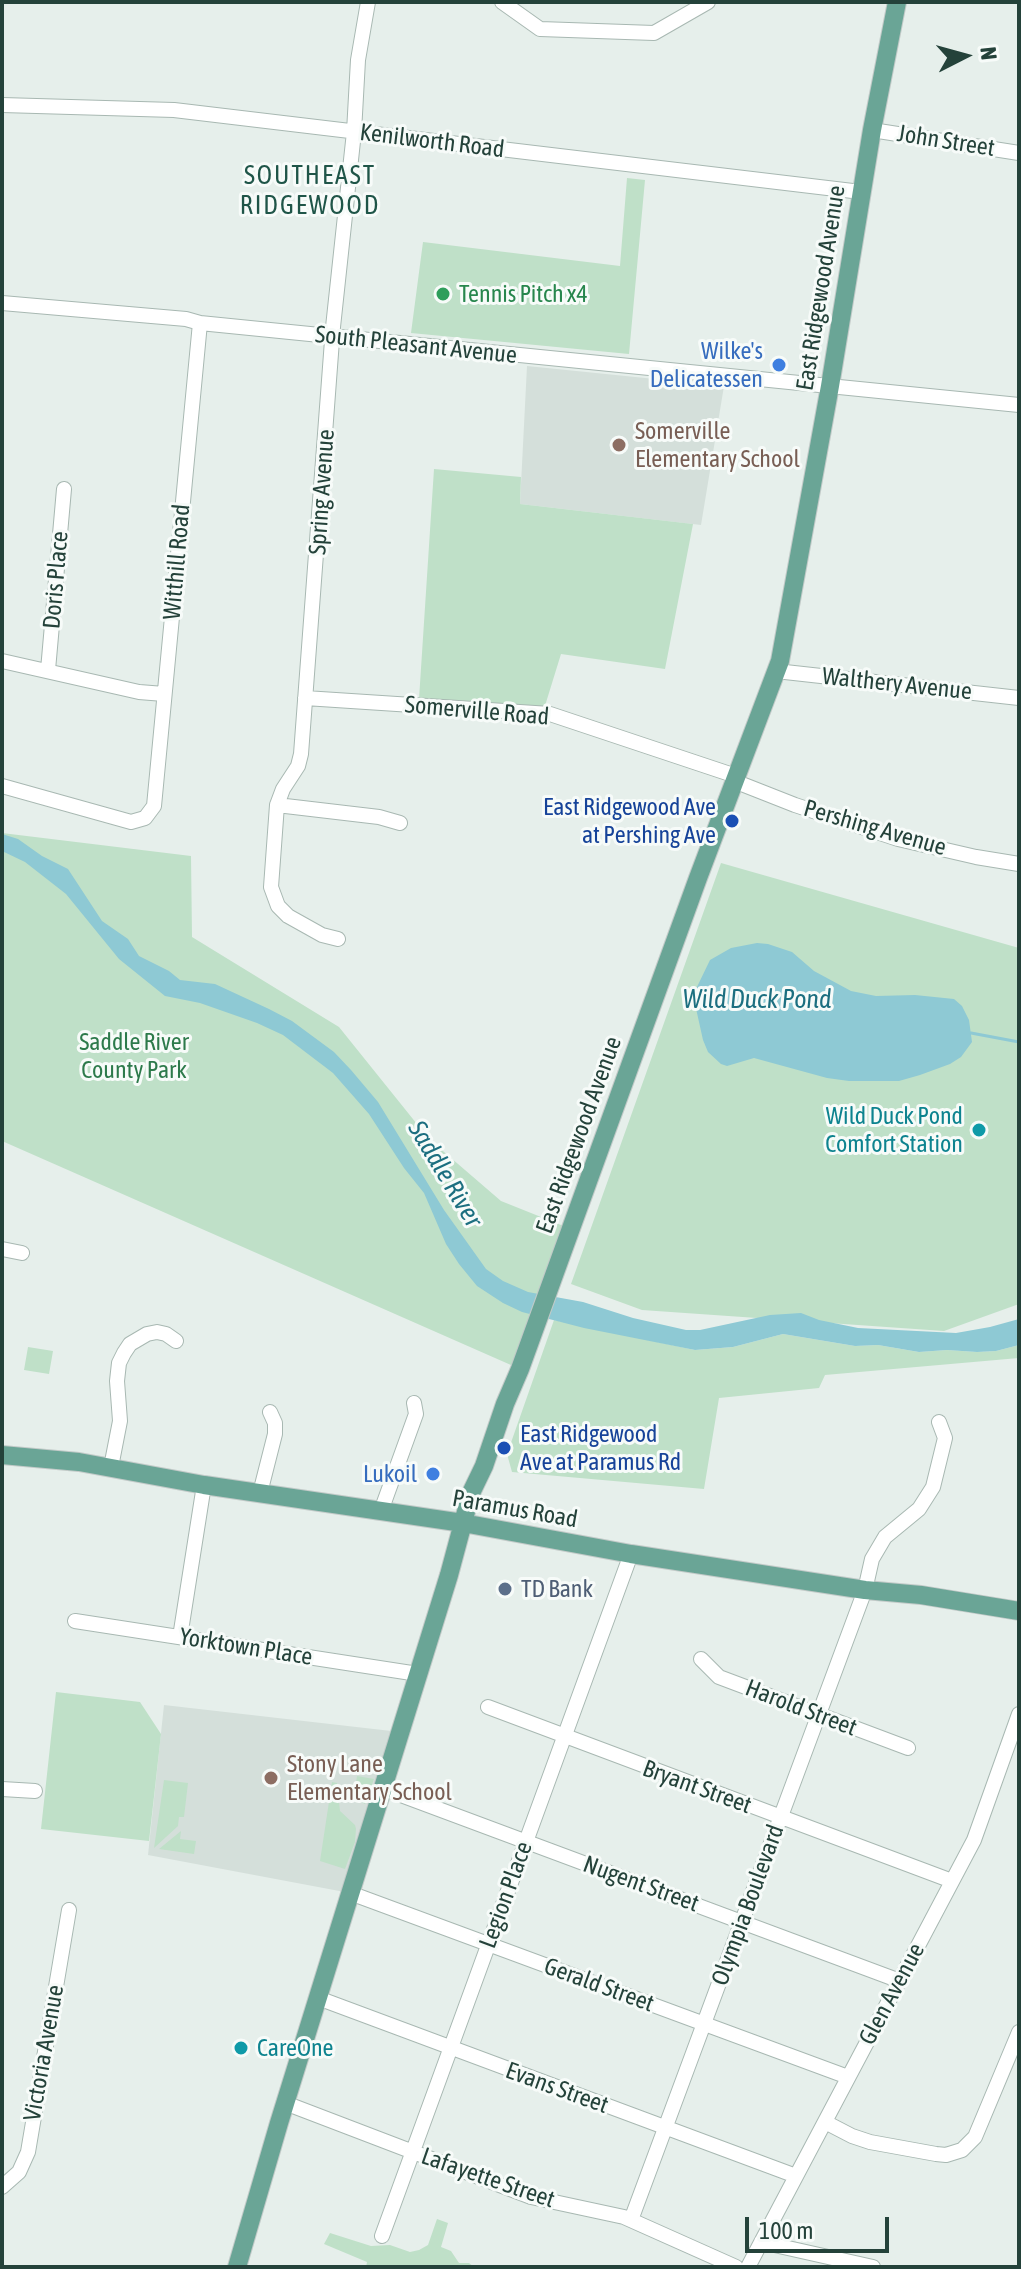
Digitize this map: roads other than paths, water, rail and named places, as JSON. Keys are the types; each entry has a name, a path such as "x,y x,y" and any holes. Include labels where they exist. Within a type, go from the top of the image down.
{"main road":[{"name":"East Ridgewood Avenue","path":"237,2267 449,1575 471,1493 484,1466 780,661 897,2"},
{"name":"Paramus Road","path":"2,1455 111,1467 204,1485 463,1523 631,1554 1019,1611"}],"street":[{"name":"Spring Avenue","path":"338,939 322,935 288,916 278,906 271,887 277,805 301,754 333,336 354,132 358,60 368,2"},
{"path":"502,2 540,29 654,33 708,2"},
{"name":"Kenilworth Road","path":"2,105 174,110 861,192"},
{"name":"John Street","path":"872,130 1019,153"},
{"name":"South Pleasant Avenue","path":"2,303 186,319 200,323 1019,405"},
{"name":"Witthill Road","path":"2,786 131,822 145,818 151,812 200,323"},
{"name":"Doris Place","path":"48,670 64,489"},
{"path":"2,661 139,692 164,694"},
{"name":"Walthery Avenue","path":"776,671 1019,698"},
{"name":"Somerville Road","path":"305,698 550,714 735,779"},
{"name":"Pershing Avenue","path":"735,779 795,805 898,839 1019,864"},
{"path":"277,805 379,817 400,823"},
{"path":"2,1249 22,1253"},
{"path":"111,1467 120,1421 119,1363 124,1353 130,1344 147,1334 166,1334 176,1341"},
{"path":"381,1511 416,1414 414,1403"},
{"path":"260,1493 275,1434 275,1423 270,1412"},
{"name":"Olympia Boulevard","path":"631,2220 865,1590 872,1559 885,1537 919,1509 933,1487 945,1438 939,1422"},
{"path":"180,1637 204,1485"},
{"name":"Legion Place","path":"382,2236 631,1554"},
{"name":"Yorktown Place","path":"75,1621 418,1674"},
{"name":"Harold Street","path":"701,1659 719,1677 908,1748"},
{"name":"Bryant Street","path":"488,1707 952,1881"},
{"name":"Glen Avenue","path":"748,2267 974,1840 1019,1714"},
{"name":"Nugent Street","path":"382,1788 900,1981"},
{"path":"2,1789 35,1791"},
{"name":"Gerald Street","path":"350,1893 848,2077"},
{"name":"Victoria Avenue","path":"2,2187 19,2172 28,2152 69,1910"},
{"name":"Evans Street","path":"318,1998 796,2176"},
{"path":"825,2122 870,2142 946,2155 962,2150 975,2137 1019,2032"},
{"name":"Lafayette Street","path":"285,2103 531,2197 631,2220 736,2267"},
{"path":"761,2242 873,2267"}],"water":[{"path":"2,834 18,839 68,869 102,921 128,939 139,956 180,980 215,984 269,1009 292,1021 334,1052 378,1102 444,1210 486,1269 503,1281 528,1292 583,1302 686,1330 700,1330 770,1315 801,1313 858,1328 956,1333 1019,1319 1019,1345 996,1351 919,1352 878,1345 855,1346 783,1334 733,1347 695,1350 584,1328 522,1312 503,1303 477,1286 459,1264 446,1244 424,1193 369,1114 333,1073 283,1035 257,1023 200,1003 165,996 119,959 66,894 25,862 2,851"},
{"name":"Wild Duck Pond","path":"757,943 792,952 814,971 851,991 876,996 915,995 954,999 962,1006 969,1020 972,1042 961,1057 950,1064 899,1081 827,1078 754,1058 727,1066 721,1064 708,1052 703,1040 695,1004 696,989 710,960 731,948"}],"waterway":[{"path":"971,1033 1019,1042"}],"place":[{"name":"Tennis Pitch x4","path":"443,294"},
{"name":"Wilke's Delicatessen","path":"779,365"},
{"name":"Somerville Elementary School","path":"619,445"},
{"name":"East Ridgewood Ave at Pershing Ave","path":"732,821"},
{"name":"Wild Duck Pond Comfort Station","path":"979,1130"},
{"name":"East Ridgewood Ave at Paramus Rd","path":"504,1448"},
{"name":"Lukoil","path":"433,1474"},
{"name":"TD Bank","path":"505,1589"},
{"name":"Stony Lane Elementary School","path":"271,1778"},
{"name":"CareOne","path":"241,2048"}],"district":[{"name":"SOUTHEAST RIDGEWOOD","path":"310,191"}],"park label":[{"name":"Saddle River County Park","path":"134,1056"}],"water label":[{"name":"Saddle River","path":"445,1174"}]}
